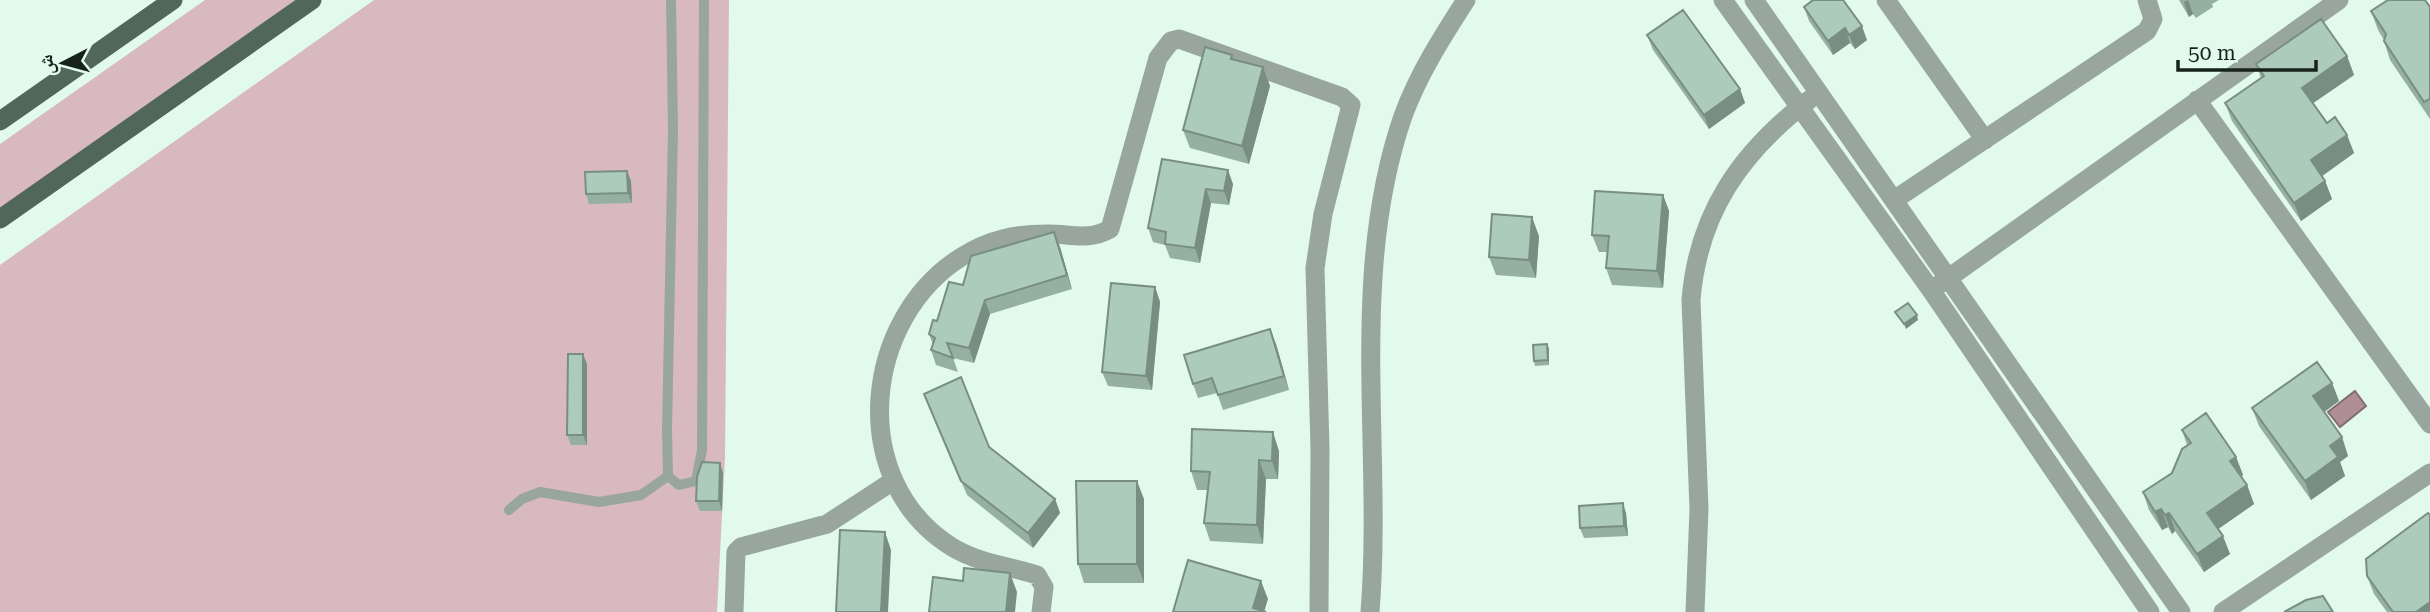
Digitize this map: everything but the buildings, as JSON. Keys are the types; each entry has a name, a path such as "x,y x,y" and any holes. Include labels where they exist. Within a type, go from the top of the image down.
{"main road":[{"path":"0,121 173,0"},
{"path":"0,219 312,0"}],"street":[{"path":"1370,612 1375,485 1372,288 1384,182 1403,116 1424,69 1466,0"},
{"path":"1723,0 1931,290 2150,612"},
{"path":"1754,0 2181,612"},
{"path":"1894,201 2147,31 2154,19 2147,0"},
{"path":"1931,290 2339,0"},
{"path":"1891,2 1985,140"},
{"path":"1041,612 1044,587 1037,575 983,561 952,547 910,508 893,481 883,454 879,388 898,329 912,305 941,271 991,240 1051,234 1085,237 1110,229 1158,58 1171,41 1191,42 1342,97 1351,105 1322,214 1315,268 1320,449 1319,612"},
{"path":"1695,612 1699,509 1691,300 1693,272 1708,221 1720,196 1757,146 1818,93"},
{"path":"2197,100 2430,424"},
{"path":"2223,612 2430,473"},
{"path":"734,612 736,552 741,547 827,524 893,481"}],"lane":[{"path":"668,476 671,0"},
{"path":"668,476 679,485 696,481 702,450 704,0"},
{"path":"509,510 522,499 540,492 599,502 640,495 668,476"}],"shaded area":[{"path":"205,0 296,0 0,209 0,144"},
{"path":"374,0 729,0 725,457 717,612 0,612 0,265"},
{"path":"2355,391 2366,406 2340,427 2328,412"}]}
